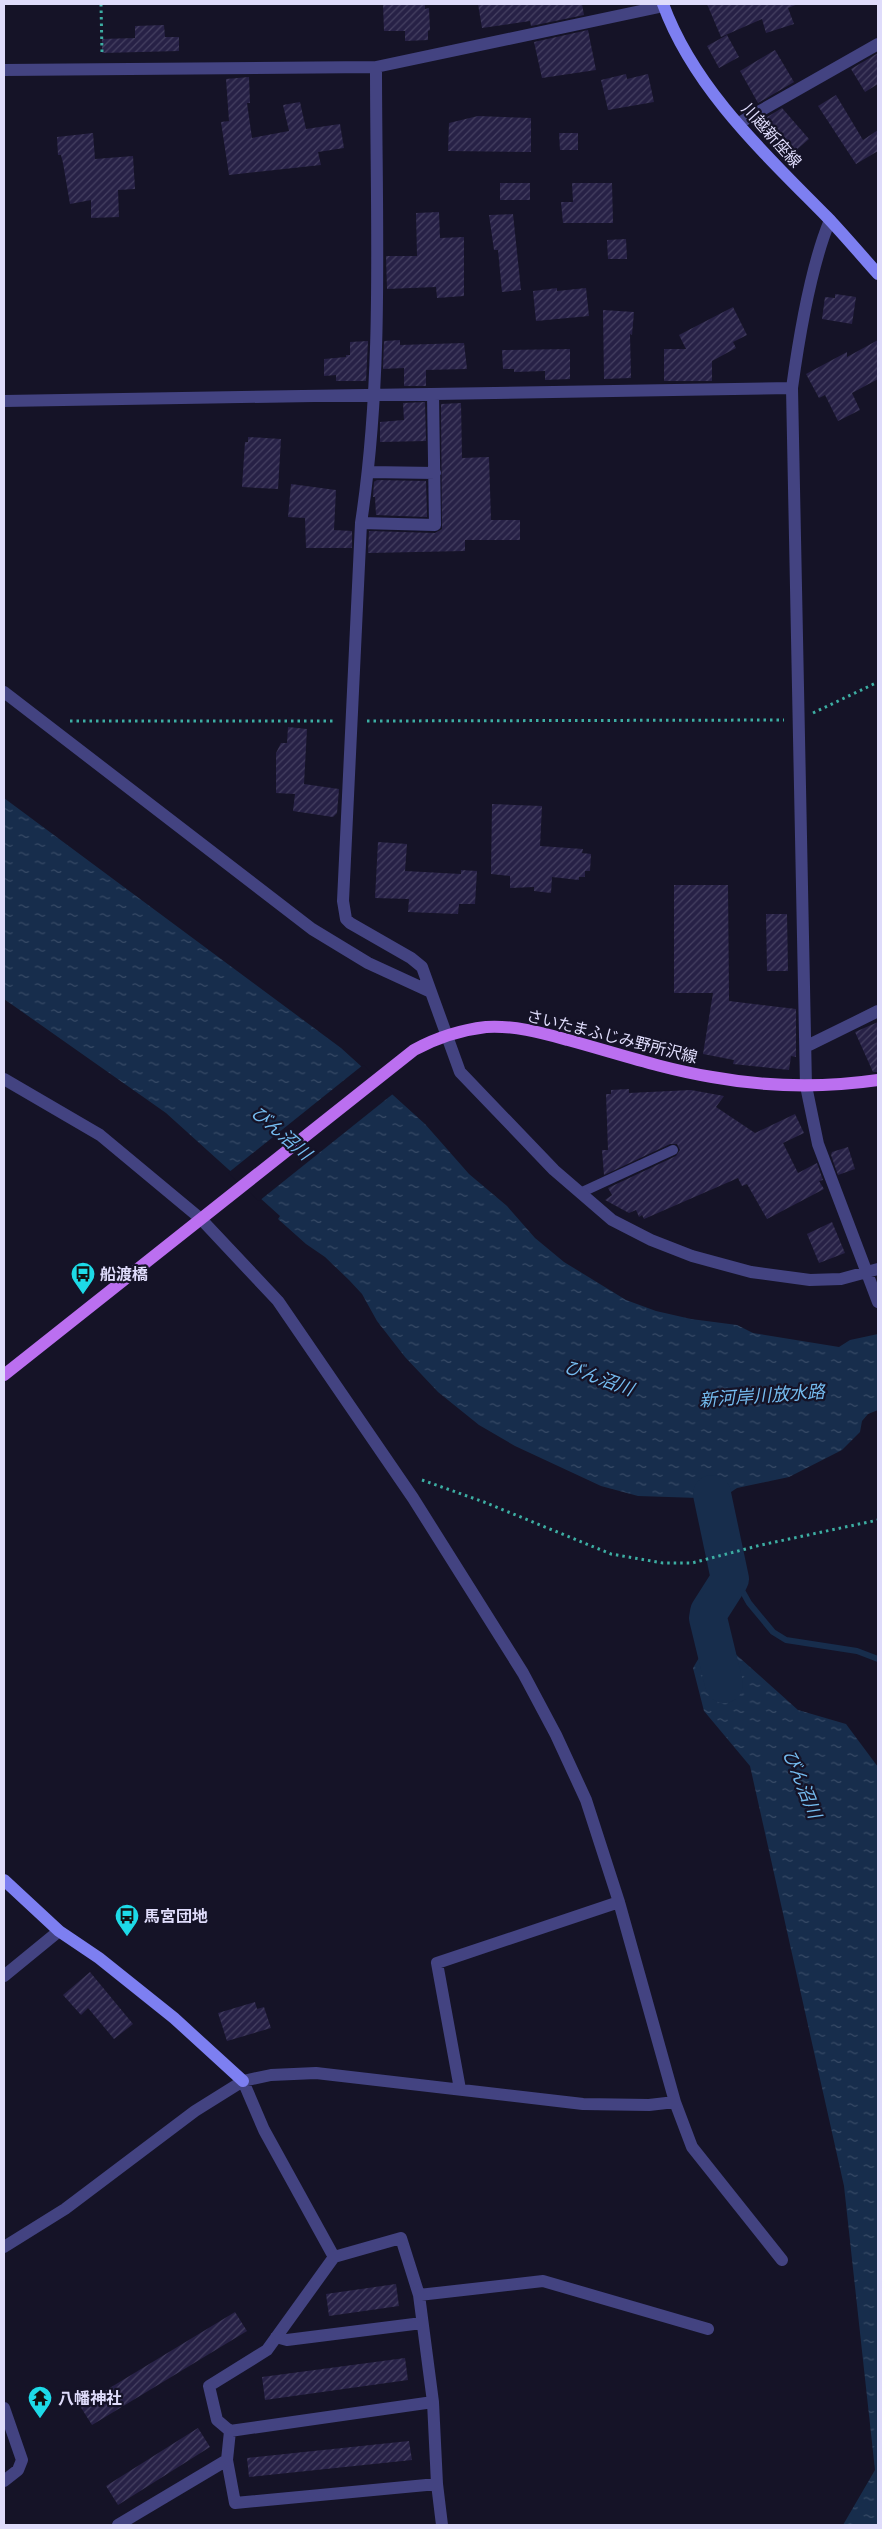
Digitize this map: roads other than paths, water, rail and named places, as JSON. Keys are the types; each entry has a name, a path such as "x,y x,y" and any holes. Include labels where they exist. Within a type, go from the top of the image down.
{"main road":[{"name":"川越新座線","path":"663,5 676,36 693,65 738,123 758,147 830,220 878,274"},
{"name":"さいたまふじみ野所沢線","path":"4,1376 414,1050 448,1035 487,1027 518,1029 711,1077 754,1083 806,1086 878,1080"},
{"path":"4,1880 60,1930 99,1958 174,2018 243,2081"}],"street":[{"path":"4,70 376,67 663,5"},
{"path":"738,123 878,44"},
{"path":"376,67 376,394 362,523 348,791 344,910 350,923 411,958 422,967 460,1072 554,1170 612,1220 651,1240 692,1256 751,1272 810,1280 841,1279 873,1271"},
{"path":"830,220 822,238 792,388 798,720 807,1046 806,1086 818,1144 873,1271 878,1300"},
{"path":"4,402 792,388"},
{"path":"362,523 435,525 434,394"},
{"path":"369,472 435,473"},
{"path":"4,692 312,929 368,963 431,992"},
{"path":"807,1046 878,1011"},
{"path":"4,1078 100,1135 205,1216 278,1301 399,1477 524,1674 556,1735 586,1800 619,1902 675,2102 692,2147 782,2260"},
{"path":"460,2089 437,1963 619,1902"},
{"path":"4,1976 60,1930"},
{"path":"4,2247 65,2209 195,2111 243,2081 271,2075 316,2073 583,2104 648,2105 675,2102"},
{"path":"243,2081 264,2130 334,2257"},
{"path":"433,2402 230,2431 217,2420 209,2386 267,2350 334,2257 401,2238 419,2295 433,2402 437,2484 442,2525"},
{"path":"419,2295 543,2281 708,2329"},
{"path":"276,2337 287,2340 422,2323"},
{"path":"4,2408 22,2460 18,2470 4,2481"},
{"path":"230,2431 227,2460 235,2503 437,2484"},
{"path":"118,2525 227,2460"}],"lane":[{"path":"580,1193 673,1150"}],"water":[{"name":"新河岸川放水路","path":"4,798 341,1048 425,1124 469,1174 507,1206 535,1238 564,1262 626,1300 656,1311 691,1319 737,1325 753,1333 839,1347 850,1340 878,1334 878,1410 868,1414 862,1421 860,1432 842,1450 789,1477 737,1488 731,1492 729,1507 725,1508 729,1542 720,1545 713,1511 706,1512 699,1498 638,1496 601,1486 515,1446 479,1425 438,1392 405,1357 377,1321 362,1294 349,1280 325,1257 306,1244 278,1219 280,1216 166,1113 4,999"},
{"path":"713,1634 798,1710 846,1724 878,1767 878,2525 843,2525 875,2470 844,2186 750,1766 704,1711 693,1668"}],"waterway":[{"name":"びん沼川","path":"712,1494 730,1579 709,1612 708,1618 724,1684"},
{"path":"730,1579 735,1578 749,1603 773,1632 786,1640 857,1651 878,1659"}],"place":[{"name":"船渡橋","path":"83,1295"},
{"name":"馬宮団地","path":"127,1937"},
{"name":"八幡神社","path":"40,2419"}]}
